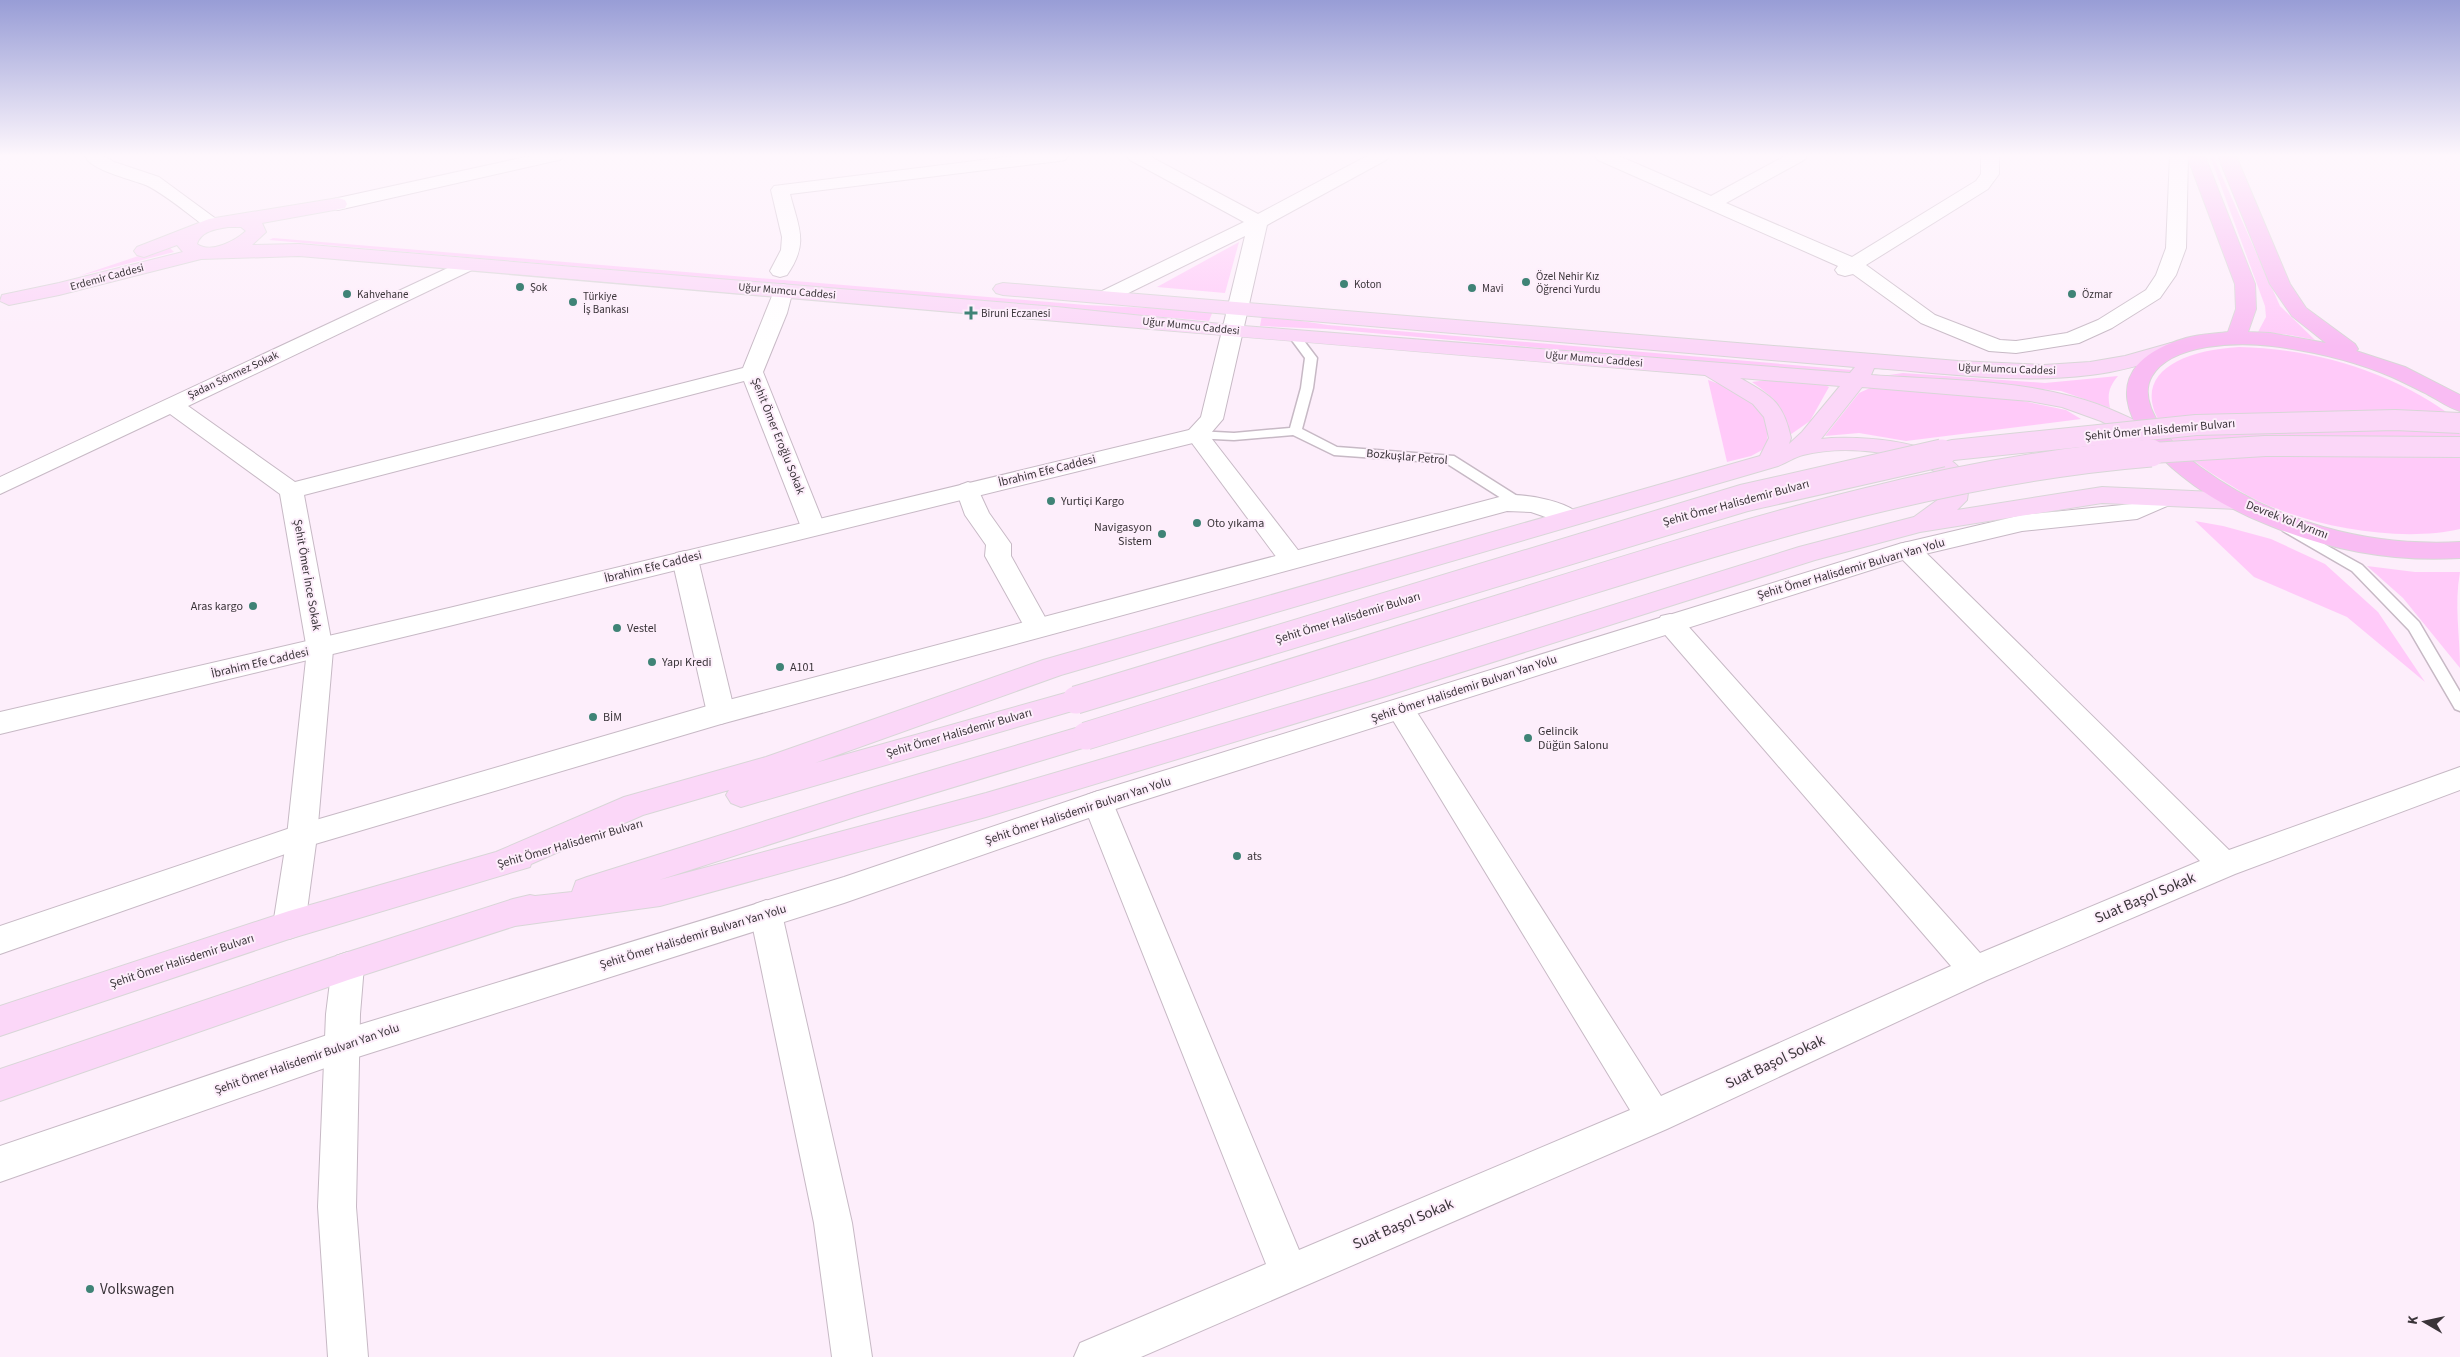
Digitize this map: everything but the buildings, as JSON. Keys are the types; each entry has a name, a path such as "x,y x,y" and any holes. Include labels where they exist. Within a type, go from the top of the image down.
{"highway":[{"path":"2220,219 2245,284 2246,309 2236,338"},
{"path":"2253,219 2280,284 2299,312 2361,358"},
{"name":"Devrek Yol Ayrımı","path":"2460,404 2404,374 2361,358 2319,347 2278,340 2236,338 2200,341 2171,350 2148,365 2137,387 2140,412 2158,441 2191,472 2237,501 2263,514 2315,534 2369,546 2422,552 2460,550"},
{"path":"2404,374 2460,384"}],"main road":[{"name":"Erdemir Caddesi","path":"4,301 54,280 196,232 214,224 252,227 298,219"},
{"name":"Erdemir Caddesi","path":"4,301 59,290 236,246 245,242 252,227"},
{"name":"Uğur Mumcu Caddesi","path":"252,227 781,280 1056,313 1231,331 2030,394 2068,402 2109,416 2158,441"},
{"path":"196,232 190,237 187,246 196,252 210,252"},
{"name":"Uğur Mumcu Caddesi","path":"210,252 299,250 467,265 977,287 1238,307 1873,362 2044,372 2090,369 2128,362 2171,350"},
{"path":"502,863 635,805 770,767 1053,666 1770,461 1797,449 1822,423 1854,381 1873,362"},
{"path":"1708,369 1761,399 1775,416 1780,438 1770,461"},
{"name":"Şehit Ömer Halisdemir Bulvarı","path":"0,1022 289,925 1076,700 1744,498 1953,450 2196,425 2395,420 2460,422"},
{"name":"Şehit Ömer Halisdemir Bulvarı","path":"513,913 660,893 986,806 1376,689 1808,553 1914,537 1955,500 1954,476 1944,466 1911,452 1882,445 1856,442 1797,449"},
{"name":"Şehit Ömer Halisdemir Bulvarı","path":"0,1085 348,966 858,804 1086,736 1746,532 1891,494 2070,461 2222,448 2460,447"},
{"path":"2165,498 2237,501"}],"street":[{"path":"207,219 214,224"},
{"name":"Şehit Ömer Eroğlu Sokak","path":"787,219 792,237 791,250 781,280 777,312 752,372 813,527"},
{"path":"1253,219 1258,222"},
{"path":"1106,298 1263,219"},
{"path":"1744,219 1849,267 1928,318 1997,346 2016,347 2072,338 2105,324 2153,294 2166,275 2176,248 2178,219"},
{"path":"1849,267 1926,219"},
{"path":"1258,222 1231,331 1212,419 1197,435 1292,560"},
{"name":"Şadan Sönmez Sokak","path":"0,486 467,265"},
{"path":"172,405 292,491 752,372"},
{"name":"İbrahim Efe Caddesi","path":"0,723 320,650 813,527 1197,435"},
{"path":"968,490 977,515 999,544 998,556 1038,628"},
{"name":"Şehit Ömer İnce Sokak","path":"289,925 302,836 320,650 292,491"},
{"name":"Şehit Ömer Halisdemir Bulvarı Yan Yolu","path":"0,1164 342,1046 844,890 1098,803 1401,710 1670,623 1914,537 2137,511 2165,498"},
{"path":"0,940 302,836 721,713 1292,560 1517,502"},
{"name":"Bozkuşlar Petrol","path":"1517,502 1540,505 1569,517"},
{"path":"1914,537 2224,865"},
{"path":"685,560 721,713"},
{"path":"1670,623 1975,970"},
{"path":"1401,710 1654,1117"},
{"name":"Suat Başol Sokak","path":"1094,1357 1654,1117 1975,970 2224,865 2460,778"},
{"path":"1098,803 1289,1272"},
{"path":"766,914 833,1223 852,1357"},
{"path":"348,966 343,1014 338,1207 348,1357"}],"lane":[{"path":"1197,435 1221,438 1250,437 1295,431 1307,388 1311,358 1294,335"},
{"name":"Bozkuşlar Petrol","path":"1295,431 1334,451 1449,459 1517,502"},
{"path":"2263,514 2357,568 2414,626 2460,705"}],"shaded area":[{"path":"2233,219 2241,219 2280,306 2315,340 2258,332 2266,317 2265,306"},
{"path":"273,238 1086,305 1213,311 1209,321 269,240"},
{"path":"1239,242 1225,293 1157,287"},
{"path":"168,246 174,252 79,276"},
{"path":"1262,315 1328,325 1852,370 1847,375 1327,329 1260,326"},
{"path":"2239,347 2298,353 2356,367 2410,390 2460,422 2460,529 2434,533 2377,533 2317,522 2263,503 2240,491 2196,462 2182,450 2163,427 2153,407 2152,389 2159,375 2172,364 2213,350"},
{"path":"1903,373 2045,383 2118,376 2110,391 2110,408 2061,391 1889,375"},
{"path":"1708,380 1732,390 1753,403 1765,422 1767,434 1766,448 1751,456 1727,462"},
{"path":"1767,380 1821,383 1829,387 1810,421 1787,437 1787,427 1782,411 1767,393 1752,382"},
{"path":"1870,388 2018,400 2066,410 2081,419 1906,441 1859,433 1825,436 1859,393"},
{"path":"2195,521 2223,526 2271,539 2325,564 2378,612 2425,682 2347,617 2254,577"},
{"path":"2367,566 2415,572 2460,572 2457,608 2460,668 2403,598"}],"place":[{"name":"Özel Nehir Kız Öğrenci Yurdu","path":"1526,282"},
{"name":"Koton","path":"1344,284"},
{"name":"Şok","path":"520,287"},
{"name":"Mavi","path":"1472,288"},
{"name":"Kahvehane","path":"347,294"},
{"name":"Özmar","path":"2072,294"},
{"name":"Türkiye İş Bankası","path":"573,302"},
{"name":"Biruni Eczanesi","path":"971,313"},
{"name":"Yurtiçi Kargo","path":"1051,501"},
{"name":"Oto yıkama","path":"1197,523"},
{"name":"Navigasyon Sistem","path":"1162,534"},
{"name":"Aras kargo","path":"253,606"},
{"name":"Vestel","path":"617,628"},
{"name":"Yapı Kredi","path":"652,662"},
{"name":"A101","path":"780,667"},
{"name":"BİM","path":"593,717"},
{"name":"Gelincik Düğün Salonu","path":"1528,738"},
{"name":"ats","path":"1237,856"},
{"name":"Volkswagen","path":"90,1289"}]}
